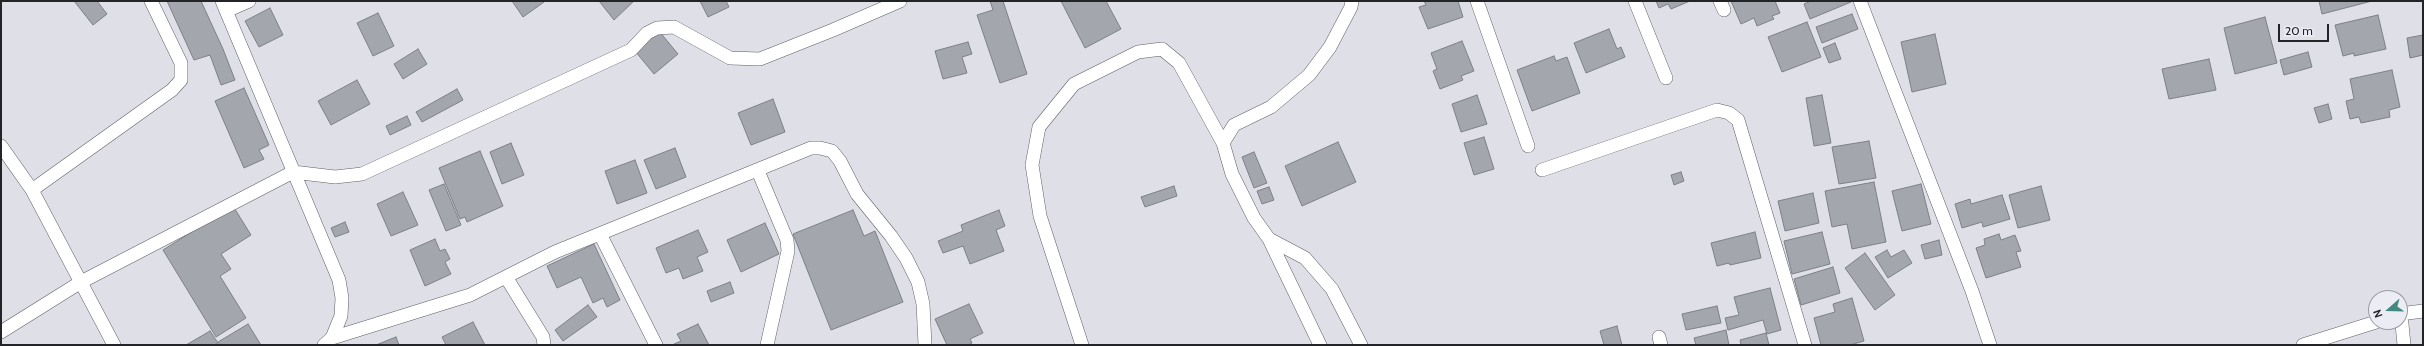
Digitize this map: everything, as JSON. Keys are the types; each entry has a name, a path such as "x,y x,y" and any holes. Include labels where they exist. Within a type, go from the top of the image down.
{"street":[{"path":"32,190 172,90 181,80 181,63 151,1"},
{"path":"249,1 224,6 339,280 342,298 341,316 328,342"},
{"path":"1,332 81,282 293,172 335,177 362,174 631,50 647,33 657,28 674,27 730,58 760,59 900,1"},
{"path":"1223,143 1234,125 1271,107 1309,75 1330,47 1351,7 1352,1"},
{"path":"1477,1 1528,146"},
{"path":"1635,1 1666,78"},
{"path":"1860,1 1964,270 1990,345"},
{"path":"1082,345 1040,216 1032,165 1039,127 1074,84 1138,52 1162,49 1179,64 1223,143 1232,174 1254,218 1269,239 1320,345"},
{"path":"1542,170 1717,110 1729,113 1738,120 1805,345"},
{"path":"1,146 32,190 114,345"},
{"path":"328,342 470,295 555,252 758,171 811,148 820,148 832,151 840,161 857,194 892,236 918,282 923,304 925,345"},
{"path":"758,171 787,240 788,251 767,345"},
{"path":"600,234 656,345"},
{"path":"1269,239 1305,258 1332,289 1361,345"},
{"path":"506,277 543,337 544,345"},
{"path":"2408,313 2423,311"},
{"path":"2303,345 2368,325"},
{"path":"2402,330 2404,345"}],"building":[{"path":"74,1 97,1 107,14 93,25"},
{"path":"167,1 201,1 223,49 235,80 221,85 210,55 194,60"},
{"path":"512,1 543,1 544,2 523,17"},
{"path":"599,1 634,1 614,20"},
{"path":"700,1 726,1 729,7 708,17"},
{"path":"990,1 1003,1 1027,74 1000,83 977,15 993,10"},
{"path":"1061,1 1106,1 1121,29 1085,48"},
{"path":"1424,1 1458,1 1463,17 1428,29 1419,7 1426,5"},
{"path":"1656,1 1690,1 1671,9 1668,4 1659,8"},
{"path":"1731,1 1775,1 1780,13 1772,16 1774,19 1757,26 1754,18 1741,24"},
{"path":"1811,1 1851,2 1810,19 1804,4"},
{"path":"2319,1 2372,1 2322,14"},
{"path":"270,8 283,35 259,47 245,21"},
{"path":"378,13 394,46 373,56 357,23"},
{"path":"1852,14 1858,29 1822,43 1816,27"},
{"path":"2378,15 2386,49 2354,56 2354,53 2343,56 2335,25"},
{"path":"2265,17 2277,63 2235,74 2224,28"},
{"path":"1807,22 1821,57 1782,72 1768,37"},
{"path":"1609,29 1617,49 1621,47 1625,57 1586,73 1574,43"},
{"path":"659,31 678,54 654,74 635,51"},
{"path":"1935,34 1946,84 1912,92 1901,42"},
{"path":"2423,35 2423,55 2410,58 2407,38"},
{"path":"1462,41 1474,71 1461,76 1463,80 1440,89 1433,71 1437,69 1431,53"},
{"path":"968,42 972,54 962,57 967,73 943,79 935,51"},
{"path":"1835,43 1841,59 1829,63 1823,48"},
{"path":"418,49 427,64 403,79 394,64"},
{"path":"2308,52 2312,67 2284,75 2280,60"},
{"path":"1554,56 1556,61 1567,57 1580,93 1532,111 1517,70"},
{"path":"2209,59 2216,90 2169,99 2162,69"},
{"path":"2392,70 2400,107 2389,110 2390,117 2361,123 2359,117 2350,119 2346,101 2354,99 2350,79"},
{"path":"357,80 370,104 331,125 318,101"},
{"path":"244,88 269,145 259,150 264,159 244,168 215,101"},
{"path":"457,89 463,100 422,122 416,112"},
{"path":"1477,95 1487,124 1461,132 1452,104"},
{"path":"1822,95 1831,143 1814,146 1806,98"},
{"path":"773,99 785,132 751,145 738,113"},
{"path":"2328,104 2332,119 2319,123 2314,108"},
{"path":"407,116 411,125 390,135 386,126"},
{"path":"1484,137 1494,169 1474,175 1464,143"},
{"path":"1869,141 1876,178 1839,184 1832,147"},
{"path":"1338,142 1356,182 1302,206 1285,166"},
{"path":"511,143 524,175 502,184 490,152"},
{"path":"675,148 686,177 656,189 644,160"},
{"path":"480,151 503,206 467,222 465,217 460,219 439,168"},
{"path":"1254,152 1267,183 1254,188 1242,157"},
{"path":"635,160 647,193 617,204 605,171"},
{"path":"1681,172 1684,181 1674,185 1671,175"},
{"path":"1874,182 1886,242 1852,249 1847,224 1832,227 1825,191"},
{"path":"444,184 461,225 446,231 429,190"},
{"path":"1921,184 1931,224 1902,231 1892,191"},
{"path":"1174,186 1177,196 1145,207 1141,197"},
{"path":"2041,186 2050,220 2018,228 2009,195"},
{"path":"1269,187 1274,200 1262,204 1257,191"},
{"path":"403,192 418,225 391,236 377,204"},
{"path":"1813,193 1819,223 1785,231 1778,201"},
{"path":"2002,195 2010,219 1983,227 1982,222 1962,228 1955,204 1970,199 1971,204"},
{"path":"233,206 251,235 221,254 231,269 220,276 246,318 216,337 163,250"},
{"path":"853,210 864,236 875,231 903,302 831,330 793,234"},
{"path":"999,210 1005,226 996,230 1004,251 970,264 963,246 943,253 938,241 963,231 961,225"},
{"path":"345,222 349,232 335,237 331,228"},
{"path":"765,223 779,254 741,272 727,240"},
{"path":"698,230 708,252 697,257 703,271 683,279 679,268 666,273 656,248"},
{"path":"1755,232 1761,258 1730,265 1729,263 1717,266 1711,243"},
{"path":"1822,232 1830,264 1792,274 1784,241"},
{"path":"1999,234 2001,240 2015,235 2021,251 2016,252 2021,267 1986,278 1976,248 1985,245 1984,239"},
{"path":"435,239 440,251 445,249 450,259 445,262 451,274 425,286 410,250"},
{"path":"1939,240 1942,255 1925,259 1921,245"},
{"path":"594,244 620,300 607,307 603,298 593,303 581,277 557,288 547,266"},
{"path":"1887,250 1891,257 1904,250 1912,263 1888,278 1875,257"},
{"path":"1865,253 1895,295 1875,310 1845,268"},
{"path":"1833,267 1840,293 1801,305 1794,279"},
{"path":"730,282 734,293 711,302 707,291"},
{"path":"1770,288 1781,330 1767,334 1763,320 1728,330 1725,318 1739,315 1734,297"},
{"path":"1852,298 1864,341 1850,345 1821,345 1814,318 1835,312 1833,304"},
{"path":"969,304 983,333 970,339 972,343 968,345 947,345 935,319"},
{"path":"588,305 597,317 563,341 555,330"},
{"path":"1717,306 1721,323 1686,330 1682,314"},
{"path":"473,322 485,345 446,345 442,337"},
{"path":"248,324 261,345 220,345 218,342"},
{"path":"698,324 709,345 672,345 681,341 677,334"},
{"path":"1617,326 1622,345 1604,345 1600,331"},
{"path":"1726,330 1729,345 1696,345 1694,338"},
{"path":"210,331 218,343 214,345 186,345"},
{"path":"1766,333 1769,345 1741,345 1740,340"},
{"path":"396,337 399,345 376,345"}]}
